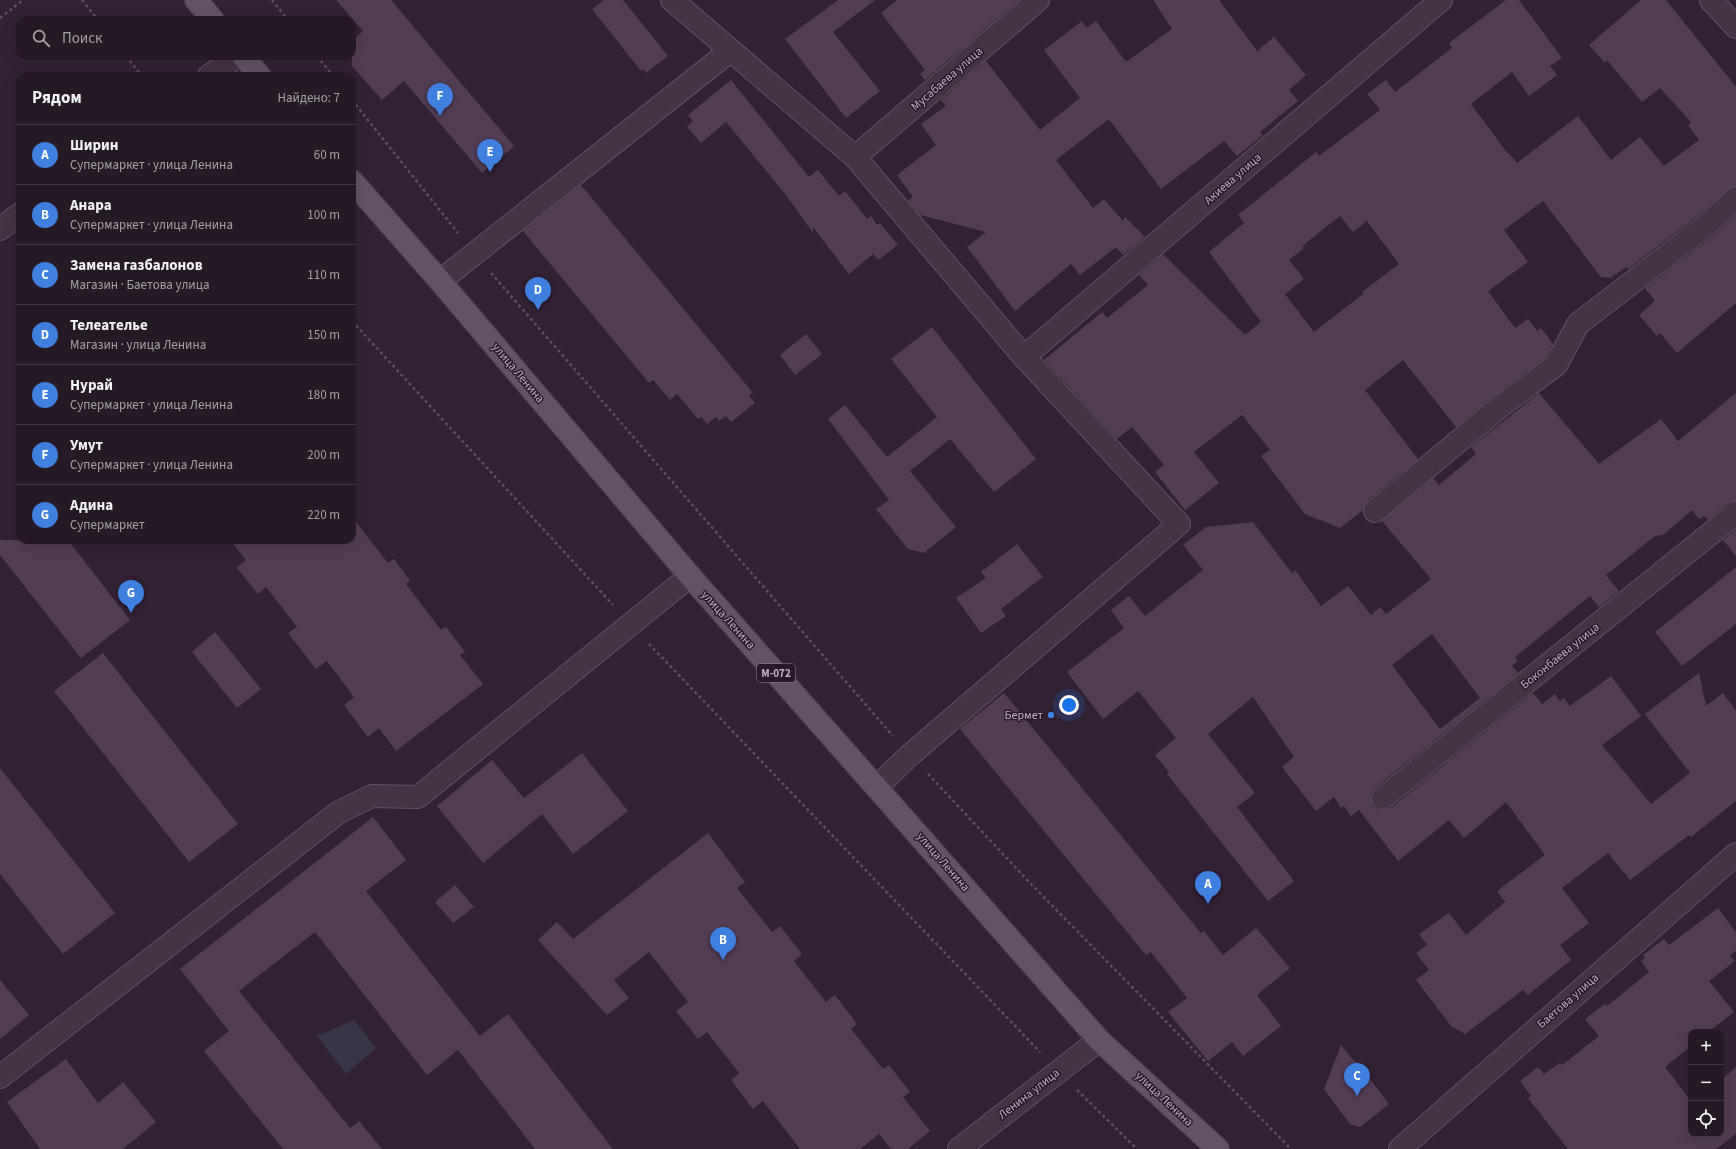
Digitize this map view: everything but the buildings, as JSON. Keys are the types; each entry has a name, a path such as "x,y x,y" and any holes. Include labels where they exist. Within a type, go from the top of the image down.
{"main road":[{"path":"196,0 210,16"},
{"path":"246,60 256,72"},
{"name":"улица Ленина","path":"356,186 690,576 1099,1040 1218,1149"}],"street":[{"path":"672,0 855,157 1024,357 1179,524 910,755 877,787"},
{"name":"Мусабаева улица","path":"855,157 1038,0"},
{"name":"Акиева улица","path":"1024,357 1441,0"},
{"path":"1711,0 1736,27"},
{"path":"440,282 474,253 730,51"},
{"path":"215,72 232,60"},
{"path":"1376,511 1503,404 1556,365 1578,324 1704,228 1736,198"},
{"path":"0,229 16,217"},
{"name":"Боконбаева улица","path":"1383,798 1736,513"},
{"path":"0,1077 339,812 372,796 418,797 690,576"},
{"name":"Баетова улица","path":"1400,1149 1736,854"},
{"name":"Ленина улица","path":"959,1149 1099,1040"}],"path":[{"path":"0,18 23,0"},
{"path":"82,0 95,16"},
{"path":"272,0 285,16"},
{"path":"129,60 139,72"},
{"path":"320,60 330,72"},
{"path":"356,105 474,253 910,755 1036,889 1291,1149"},
{"path":"356,325 631,625 1058,1071 1137,1149"}],"shaded area":[{"path":"354,1020 376,1048 346,1074 317,1036"}],"place":[{"name":"Умут","path":"440,116"},
{"name":"Нурай","path":"490,172"},
{"name":"Телеателье","path":"538,310"},
{"name":"Адина","path":"131,613"},
{"name":"Бермет","path":"1051,715"},
{"name":"Ширин","path":"1208,904"},
{"name":"Анара","path":"723,960"},
{"name":"Замена газбалонов","path":"1357,1096"}]}
